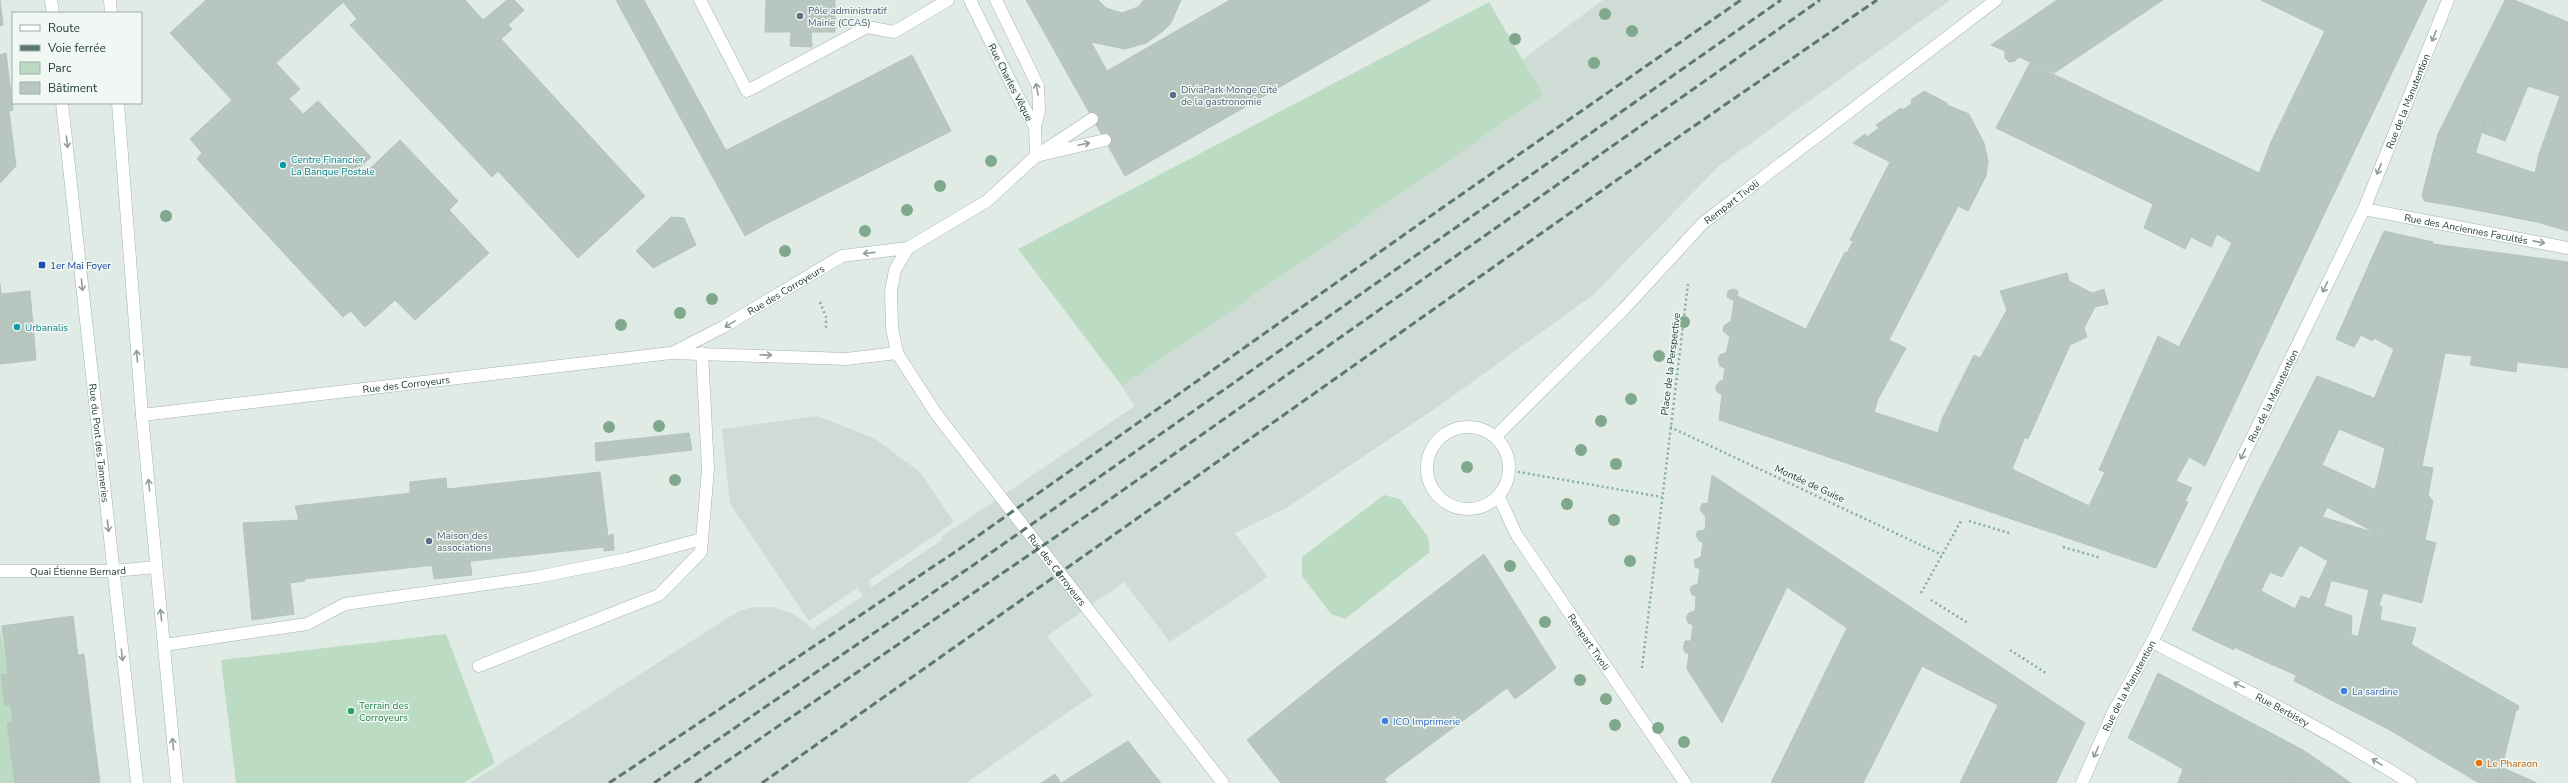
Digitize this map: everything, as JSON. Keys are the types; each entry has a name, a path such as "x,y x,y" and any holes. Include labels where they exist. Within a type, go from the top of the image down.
{"street":[{"path":"51,0 53,12"},
{"path":"110,0 111,12"},
{"path":"700,0 747,91 867,26 894,32 948,0"},
{"name":"Rue Charles Vêque","path":"970,0 1017,96 1035,127"},
{"name":"Rue Charles Vêque","path":"996,0 1038,86 1039,112 1035,127"},
{"name":"Rempart Tivoli","path":"1495,436 1623,310 1703,223 1996,0"},
{"name":"Rue de la Manutention","path":"2082,783 2112,714 2152,642 2364,209 2448,0"},
{"name":"Rue du Pont des Tanneries","path":"62,104 137,783"},
{"path":"118,104 142,416 177,783"},
{"name":"Rue des Corroyeurs","path":"671,353 723,328 842,256 908,248 987,201 1036,156 1092,119"},
{"path":"1035,127 1036,156 1105,140"},
{"name":"Rue des Anciennes Facultés","path":"2364,209 2568,248"},
{"name":"Rue des Corroyeurs","path":"908,248 895,270 891,291 892,328 897,354 937,415 1223,783"},
{"name":"Rue des Corroyeurs","path":"142,416 671,353 846,359 897,354"},
{"path":"479,666 659,595 701,552 708,469 702,353"},
{"path":"1466,426 1477,427 1495,436 1506,451 1510,471 1507,484 1498,498 1488,505 1471,510 1452,507 1437,496 1428,480 1426,468 1430,451 1437,440 1450,430 1466,426"},
{"name":"Rempart Tivoli","path":"1498,498 1520,540 1685,783"},
{"path":"164,645 307,624 345,604 537,577 627,559 702,539"},
{"name":"Quai Étienne Bernard","path":"0,571 113,571 156,567"},
{"name":"Rue Berbisey","path":"2152,642 2246,689 2373,760 2410,783"}],"path":[{"path":"810,275 826,317 826,358"},
{"name":"Place de la Perspective","path":"1642,672 1688,280"},
{"name":"Montée de Guise","path":"1670,427 1942,555"},
{"path":"1510,471 1662,497"},
{"path":"1921,593 1962,519"},
{"path":"1969,521 2009,533"},
{"path":"2063,547 2101,558"},
{"path":"1931,600 1968,623"},
{"path":"2010,650 2046,673"}],"shaded area":[{"path":"1603,0 1950,0 1719,166 1593,295 1439,406 1288,507 1235,533 1268,577 1170,642 1124,582 1047,636 1093,695 966,783 470,783 737,612 752,607 772,607 792,613 813,629 863,596 857,588 809,621 730,504 722,429 817,416 874,438 920,472 954,522 868,581 872,587 942,540 941,537 1135,406 1122,386 1542,95 1522,60"}],"green space":[{"path":"1489,2 1543,95 1122,386 1018,249"},
{"path":"1384,495 1400,499 1428,537 1430,552 1345,619 1331,614 1302,576 1302,557"},
{"path":"0,626 8,674 1,675 5,705 11,704 13,722 7,723 15,783 0,783"},
{"name":"Terrain des Corroyeurs","path":"446,634 495,763 464,783 236,783 221,660"}],"building":[{"path":"0,0 3,25 0,26"},
{"name":"Centre Financier La Banque Postale","path":"206,0 465,0 483,20 507,0 514,0 524,10 508,25 512,29 501,39 645,196 578,258 498,171 492,177 350,25 357,19 343,2 276,63 300,89 289,99 303,114 318,101 371,157 356,171 361,177 400,140 458,201 449,210 489,253 415,320 395,300 365,327 351,311 343,317 197,159 202,153 190,139 232,100 170,33"},
{"path":"616,0 644,0 766,224 745,236"},
{"name":"Pôle administratif Mairie (CCAS)","path":"766,0 835,0 835,32 765,32"},
{"name":"DiviaPark Monge Cité de la gastronomie","path":"1026,0 1098,0 1106,8 1122,13 1138,7 1144,0 1181,0 1171,23 1163,31 1146,43 1125,49 1091,42 1107,71 1230,0 1431,0 1125,176"},
{"path":"2057,0 2163,0 2054,73 2019,57 2015,61 2009,62 2005,58 2005,51 1991,45"},
{"path":"2261,0 2427,0 2328,206 2259,174 2271,142 2325,31"},
{"path":"2505,0 2514,0 2568,22 2568,231 2537,222 2460,207 2476,153 2535,173 2539,154 2560,96 2528,86 2505,141 2481,132 2494,89 2467,76"},
{"path":"791,32 811,32 812,47 790,46"},
{"path":"6,53 13,110 0,112 0,55"},
{"path":"912,55 951,131 766,224 725,151"},
{"path":"2030,63 2328,206 2205,466 2189,457 2176,481 2192,488 2185,501 2188,502 2156,568 1719,420 1722,395 1716,391 1716,386 1720,381 1723,381 1725,368 1720,366 1718,359 1720,355 1726,353 1730,337 1723,331 1724,326 1731,321 1734,301 1727,297 1728,291 1734,289 1738,291 1737,296 1806,329 1845,252 1847,253 1853,241 1850,240 1890,162 1853,143 1865,134 1867,137 1879,128 1876,125 1901,108 1903,110 1912,103 1911,100 1924,91 1947,103 1947,105 1969,114 1984,143 1988,161 1986,176 1968,211 1958,206 1889,340 1906,348 1878,399 1874,412 1938,433 1942,419 1974,355 1980,358 2007,310 2000,291 2067,273 2069,281 2092,293 2104,289 2108,304 2095,307 2084,328 2087,337 2070,345 2028,439 2025,437 2012,469 2089,506 2105,472 2099,470 2158,336 2179,347 2232,243 2217,234 2211,247 2191,237 2185,249 2144,228 2153,204 1996,128"},
{"path":"2467,76 2494,89 2460,207 2424,201 2422,195 2438,134"},
{"path":"9,111 16,166 0,183 0,112"},
{"path":"671,217 684,218 696,245 653,268 636,251"},
{"path":"2384,231 2433,242 2433,244 2568,262 2568,368 2517,362 2516,372 2470,365 2472,356 2445,353 2422,466 2433,468 2428,495 2433,501 2425,540 2436,543 2427,580 2370,567 2403,409 2374,399 2394,349 2374,338 2372,341 2361,335 2354,347 2336,339"},
{"name":"Urbanalis","path":"0,283 1,294 30,291 36,360 0,364"},
{"path":"2317,376 2403,409 2394,452 2339,429 2322,465 2385,494 2376,533 2327,507 2322,518 2257,494"},
{"path":"689,433 692,450 596,461 595,443"},
{"path":"2385,448 2394,452 2385,494 2375,490"},
{"name":"Maison des associations","path":"600,472 608,536 613,534 614,550 604,551 604,547 304,579 305,581 290,583 294,614 252,620 243,523 299,520 295,506"},
{"path":"1712,475 2085,723 2056,783 1960,783 1998,705 1922,666 1863,783 1771,783 1847,628 1787,587 1722,723 1687,669 1689,653 1686,653 1683,649 1685,641 1691,641 1693,625 1688,623 1686,617 1689,613 1695,611 1696,596 1692,595 1690,589 1692,586 1698,584 1700,569 1695,567 1694,560 1701,557 1703,542 1699,541 1696,535 1698,531 1705,530 1706,517 1700,510 1702,504 1708,503"},
{"path":"446,478 447,489 410,493 410,482"},
{"path":"2257,494 2299,510 2261,591 2286,604 2266,662 2234,647 2234,650 2192,630"},
{"path":"2299,510 2349,525 2334,581 2331,581 2324,606 2296,675 2266,662 2286,604 2295,609 2301,596 2310,599 2328,561 2300,545 2282,577 2270,572"},
{"path":"2349,525 2376,533 2370,567 2427,580 2422,603 2383,593 2379,605 2382,607 2380,620 2416,628 2388,729 2294,681 2324,606 2352,616 2351,634 2358,637 2369,590 2334,581"},
{"path":"1484,554 1556,668 1515,699 1507,688 1384,779 1387,783 1281,783 1247,740 1336,668"},
{"path":"470,561 472,575 434,579 432,565"},
{"path":"73,616 78,655 75,655 73,639 55,642 54,631 31,634 30,622"},
{"path":"30,622 31,634 54,631 55,642 73,639 75,655 78,655 95,783 15,783 7,723 13,722 11,704 5,705 1,675 8,674 2,626"},
{"path":"2412,645 2519,706 2518,710 2516,710 2498,783 2479,783 2388,729"},
{"path":"84,654 100,783 95,783 78,655"},
{"path":"2158,673 2235,714 2205,783 2178,783 2183,769 2128,738"},
{"path":"2235,714 2303,750 2291,783 2205,783"},
{"path":"1128,741 1161,783 1062,783 1066,780"},
{"path":"2303,750 2322,763 2351,783 2291,783"},
{"path":"2503,768 2537,783 2498,783"},
{"path":"1055,774 1061,783 1041,783 1049,778"}],"railway":[{"path":"609,783 958,550 1442,208 1741,0"},
{"path":"654,783 972,566 1781,0"},
{"path":"695,783 1089,514 1820,0"},
{"path":"762,783 1658,151 1877,0"}],"place":[{"name":"Pôle administratif Mairie (CCAS)","path":"800,16"},
{"name":"DiviaPark Monge Cité de la gastronomie","path":"1173,95"},
{"name":"Centre Financier La Banque Postale","path":"283,165"},
{"name":"1er Mai Foyer","path":"42,265"},
{"name":"Urbanalis","path":"17,327"},
{"name":"Maison des associations","path":"429,541"},
{"name":"La sardine","path":"2344,691"},
{"name":"Terrain des Corroyeurs","path":"351,711"},
{"name":"ICO Imprimerie","path":"1385,721"},
{"name":"Le Pharaon","path":"2479,763"}]}
